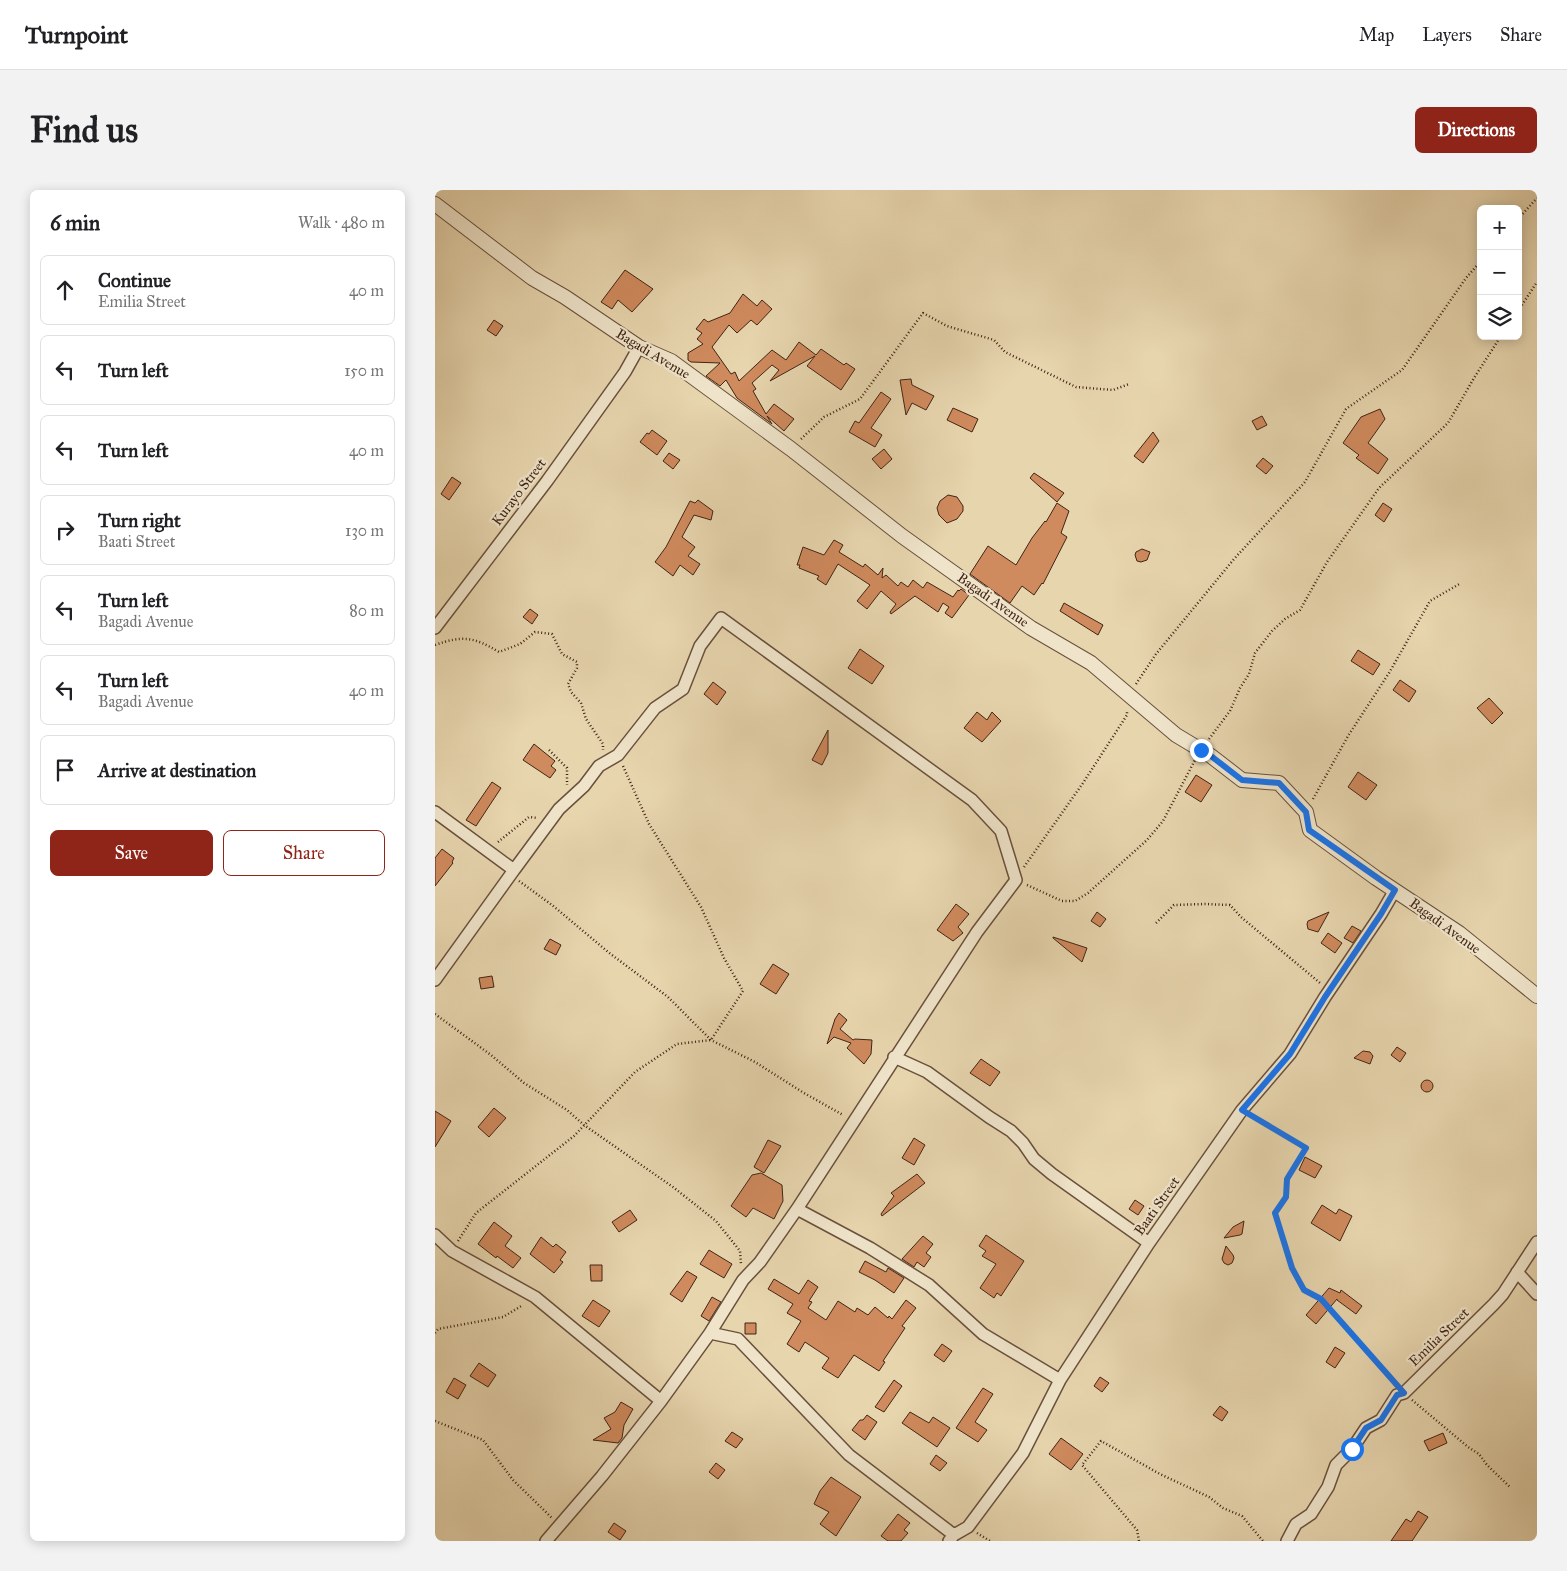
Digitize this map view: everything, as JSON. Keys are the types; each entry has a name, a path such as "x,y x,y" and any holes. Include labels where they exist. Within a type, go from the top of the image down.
{"street":[{"name":"Bagadi Avenue","path":"435,204 532,278 565,297 639,347 671,361 791,449 902,536 1031,628 1091,663 1176,735 1211,756 1242,780 1279,783 1306,812 1309,830 1459,933 1537,996"},
{"name":"Kurayo Street","path":"435,628 547,480 625,372 639,347"},
{"path":"435,980 559,809 567,804 585,786 599,766 618,755 655,708 683,689 700,646 721,618 972,800 1001,831 1016,880 977,932 797,1209 760,1262 743,1280 710,1333 661,1401 602,1476 546,1541"},
{"path":"435,812 489,851 513,872"},
{"name":"Baati Street","path":"951,1538 968,1527 1023,1453 1060,1380 1149,1243 1242,1110 1290,1054 1329,990 1381,914 1395,890"},
{"path":"894,1057 927,1072 1011,1131 1023,1143 1034,1159 1052,1174 1149,1243"},
{"path":"797,1209 870,1248 929,1285 983,1334 1060,1380"},
{"path":"435,1235 452,1251 535,1298 661,1401"},
{"name":"Emilia Street","path":"1287,1541 1296,1524 1311,1514 1327,1487 1336,1465 1352,1449 1366,1428 1381,1420 1397,1395 1404,1393 1494,1304 1503,1294 1537,1242"},
{"path":"1517,1272 1537,1294"},
{"path":"710,1333 738,1339 849,1455 951,1538"}],"path":[{"path":"1522,215 1537,198"},
{"path":"1477,266 1466,278 1403,370 1346,410 1305,482 1216,581 1156,654 1128,694 1127,715 1083,784 1016,880 1062,902 1075,901 1087,893 1147,840 1163,821 1201,750 1230,711 1240,688 1249,674 1255,653 1272,631 1285,619 1300,610 1327,562 1379,488 1447,423 1498,340"},
{"path":"1522,304 1537,282"},
{"path":"791,449 824,416 860,399 923,314 947,326 994,340 1005,352 1076,387 1113,390 1129,384"},
{"path":"1306,812 1348,736 1389,673 1430,601 1461,583"},
{"path":"435,644 466,638 481,642 499,652 520,644 535,632 552,634 562,654 577,662 577,668 568,684 571,692 581,703 586,719 603,744 603,756 599,766"},
{"path":"549,750 567,768 567,804"},
{"path":"618,755 649,824 701,907 724,958 743,991 711,1040"},
{"path":"489,851 529,817 539,818 545,821 548,826"},
{"path":"513,872 608,952 668,997 711,1040 755,1062 853,1121"},
{"path":"1156,923 1174,905 1230,905 1329,990"},
{"path":"435,1014 491,1055 524,1083 567,1110 584,1125 673,1187 716,1221 740,1251 743,1280"},
{"path":"452,1251 476,1213 574,1136 635,1072 677,1044 711,1040"},
{"path":"1242,1110 1306,1148 1287,1179 1286,1197 1275,1213 1292,1268 1304,1290 1321,1299 1404,1393 1468,1447 1479,1454 1487,1465 1511,1488"},
{"path":"435,1333 438,1329 503,1317 535,1298"},
{"path":"435,1420 483,1440 513,1480 559,1525"},
{"path":"1139,1541 1137,1530 1082,1465 1101,1441 1160,1474 1209,1497 1223,1508 1242,1516 1263,1541"}],"building":[{"path":"625,270 653,289 632,312 618,300 612,309 601,302"},
{"path":"743,294 757,306 762,300 772,309 757,325 751,320 737,333 729,325 712,347 731,374 735,372 739,381 772,350 786,360 799,342 816,355 821,349 844,365 846,363 855,369 841,390 807,366 815,356 770,381 779,370 772,365 752,383 756,389 753,391 766,414 774,404 794,419 784,431 767,416 772,424 737,398 726,380 720,386 706,376 720,363 691,362 688,360 688,353 703,344 697,339 702,333 696,329 704,319 708,322 730,313"},
{"path":"494,320 503,326 496,336 487,330"},
{"path":"911,379 912,385 934,396 926,410 912,403 906,415 900,380"},
{"path":"881,392 891,399 871,428 882,435 875,447 849,432 855,421 859,423"},
{"path":"953,408 978,419 972,432 947,420"},
{"path":"1380,409 1385,419 1368,443 1388,459 1378,474 1356,458 1359,455 1343,443 1361,417"},
{"path":"1262,416 1267,425 1257,430 1252,421"},
{"path":"652,430 667,441 657,455 640,442"},
{"path":"1153,432 1159,441 1143,463 1134,456"},
{"path":"884,449 892,459 881,469 872,459"},
{"path":"669,453 680,460 673,469 663,461"},
{"path":"1263,458 1273,466 1266,474 1256,466"},
{"path":"1034,473 1064,493 1057,502 1030,478"},
{"path":"452,477 461,483 449,500 441,494"},
{"path":"948,495 957,497 963,506 963,511 957,519 947,523 939,515 937,508 940,501"},
{"path":"698,500 713,511 711,520 694,515 682,537 695,547 688,556 700,564 693,575 680,565 673,576 655,562 666,547 690,501 695,503"},
{"path":"1057,503 1069,511 1061,533 1067,537 1043,584 1034,595 1022,586 1010,603 970,574 988,546 1016,565 1032,538 1046,522"},
{"path":"1383,503 1392,509 1384,522 1375,515"},
{"path":"834,540 843,545 839,552 863,567 865,564 878,575 883,568 882,578 886,575 898,586 901,582 908,587 913,580 923,588 927,582 953,597 961,589 969,595 952,618 945,613 949,607 943,603 938,612 915,596 891,614 890,612 896,604 881,591 867,609 857,601 870,585 838,564 826,585 817,579 819,576 799,568 800,565 797,565 803,547 824,555"},
{"path":"1142,549 1150,552 1147,560 1141,562 1137,561 1135,555 1136,552"},
{"path":"1064,603 1103,625 1098,635 1060,611"},
{"path":"530,609 538,615 532,624 523,617"},
{"path":"860,649 884,666 872,684 848,668"},
{"path":"1358,650 1380,664 1373,675 1351,661"},
{"path":"1400,680 1416,691 1409,702 1393,690"},
{"path":"713,682 726,692 717,705 704,694"},
{"path":"1489,698 1503,713 1492,724 1477,708"},
{"path":"977,712 987,720 992,712 1001,721 982,742 964,728"},
{"path":"828,730 828,753 822,765 812,760"},
{"path":"534,744 555,761 551,766 556,770 550,778 523,760"},
{"path":"1358,772 1377,785 1366,800 1348,787"},
{"path":"1196,775 1212,785 1201,802 1185,792"},
{"path":"492,782 501,788 476,826 466,820"},
{"path":"442,849 454,858 453,863 435,886 435,858"},
{"path":"956,904 969,914 958,927 963,933 953,941 937,930"},
{"path":"1097,912 1106,919 1100,927 1091,921"},
{"path":"1329,912 1318,932 1308,929 1308,921"},
{"path":"1352,926 1361,931 1353,943 1344,938"},
{"path":"1328,933 1342,943 1335,953 1321,943"},
{"path":"1053,938 1087,948 1082,962"},
{"path":"550,939 561,945 556,955 544,949"},
{"path":"773,964 789,974 776,994 760,984"},
{"path":"492,976 494,987 481,989 479,978"},
{"path":"839,1013 847,1020 840,1029 853,1040 872,1040 871,1054 864,1064 847,1048 851,1043 834,1037 827,1044 835,1019"},
{"path":"1397,1047 1406,1053 1400,1062 1391,1055"},
{"path":"1363,1051 1370,1052 1373,1056 1370,1064 1354,1058"},
{"path":"981,1059 1000,1072 990,1086 970,1073"},
{"path":"1429,1080 1432,1081 1432,1091 1425,1092 1422,1091 1421,1084 1422,1081"},
{"path":"494,1108 506,1118 489,1137 478,1127"},
{"path":"435,1111 451,1121 435,1147"},
{"path":"914,1138 925,1145 914,1165 902,1158"},
{"path":"768,1140 781,1146 764,1173 754,1167"},
{"path":"1305,1157 1322,1166 1315,1178 1299,1170"},
{"path":"761,1173 782,1185 783,1201 774,1219 753,1208 746,1217 731,1206 752,1175"},
{"path":"917,1174 925,1183 882,1216 881,1214 894,1196 891,1193"},
{"path":"1135,1200 1144,1206 1138,1215 1129,1209"},
{"path":"1322,1205 1336,1214 1339,1209 1352,1216 1340,1241 1311,1223"},
{"path":"630,1210 637,1220 619,1232 612,1222"},
{"path":"1244,1221 1242,1234 1224,1238 1233,1227"},
{"path":"494,1222 512,1236 505,1246 521,1258 513,1268 478,1244"},
{"path":"986,1235 1024,1261 1001,1296 997,1293 994,1298 980,1288 996,1264 982,1256 986,1251 979,1246"},
{"path":"923,1236 933,1244 926,1253 931,1257 924,1267 917,1262 914,1267 902,1259"},
{"path":"541,1237 553,1247 556,1244 566,1252 560,1260 563,1262 554,1273 530,1254"},
{"path":"1226,1246 1234,1258 1232,1263 1228,1265 1222,1259"},
{"path":"709,1250 732,1264 724,1278 700,1264"},
{"path":"865,1261 886,1272 888,1268 904,1278 894,1293 859,1272"},
{"path":"590,1265 602,1265 602,1281 591,1281"},
{"path":"687,1271 697,1277 682,1302 670,1294"},
{"path":"774,1279 799,1294 808,1280 818,1287 809,1301 812,1302 808,1308 826,1320 838,1301 855,1312 857,1308 868,1315 875,1307 892,1319 906,1300 916,1308 902,1326 905,1328 883,1361 885,1362 879,1371 854,1355 838,1378 822,1368 829,1358 805,1342 799,1352 787,1344 801,1321 787,1313 793,1304 768,1289"},
{"path":"1329,1288 1340,1293 1341,1290 1362,1306 1356,1314 1337,1299 1316,1324 1306,1315"},
{"path":"712,1297 721,1302 709,1321 701,1316"},
{"path":"593,1300 610,1311 599,1327 582,1316"},
{"path":"745,1323 756,1323 756,1334 745,1334"},
{"path":"942,1344 952,1351 944,1362 934,1355"},
{"path":"1335,1347 1345,1353 1335,1368 1326,1362"},
{"path":"479,1363 496,1375 488,1387 470,1376"},
{"path":"1100,1377 1109,1383 1102,1392 1094,1386"},
{"path":"454,1378 466,1385 458,1399 446,1392"},
{"path":"894,1380 902,1386 884,1412 875,1407"},
{"path":"983,1388 993,1394 975,1422 987,1430 978,1442 956,1428"},
{"path":"621,1402 633,1409 624,1425 622,1438 618,1443 593,1440 611,1429 604,1418 615,1412"},
{"path":"1220,1406 1228,1412 1222,1421 1213,1415"},
{"path":"910,1412 929,1423 933,1417 950,1428 937,1447 902,1423"},
{"path":"867,1415 877,1422 865,1440 852,1430"},
{"path":"732,1432 743,1439 736,1448 725,1441"},
{"path":"1443,1433 1447,1443 1429,1451 1424,1441"},
{"path":"1061,1438 1083,1454 1071,1470 1049,1454"},
{"path":"936,1455 947,1463 940,1471 930,1464"},
{"path":"716,1463 725,1470 718,1479 709,1472"},
{"path":"831,1477 861,1497 836,1536 820,1524 829,1512 814,1504 820,1491"},
{"path":"1418,1511 1428,1517 1412,1541 1391,1541 1406,1519 1411,1522"},
{"path":"898,1514 910,1523 904,1530 908,1533 901,1541 888,1541 881,1536"},
{"path":"614,1523 626,1531 620,1540 608,1532"}],"route":[{"path":"1201,750 1242,780 1279,783 1306,812 1309,830 1395,890 1290,1054 1242,1110 1306,1148 1287,1179 1286,1197 1275,1213 1292,1268 1304,1290 1321,1299 1404,1393 1397,1395 1381,1420 1366,1428 1352,1449"}]}
